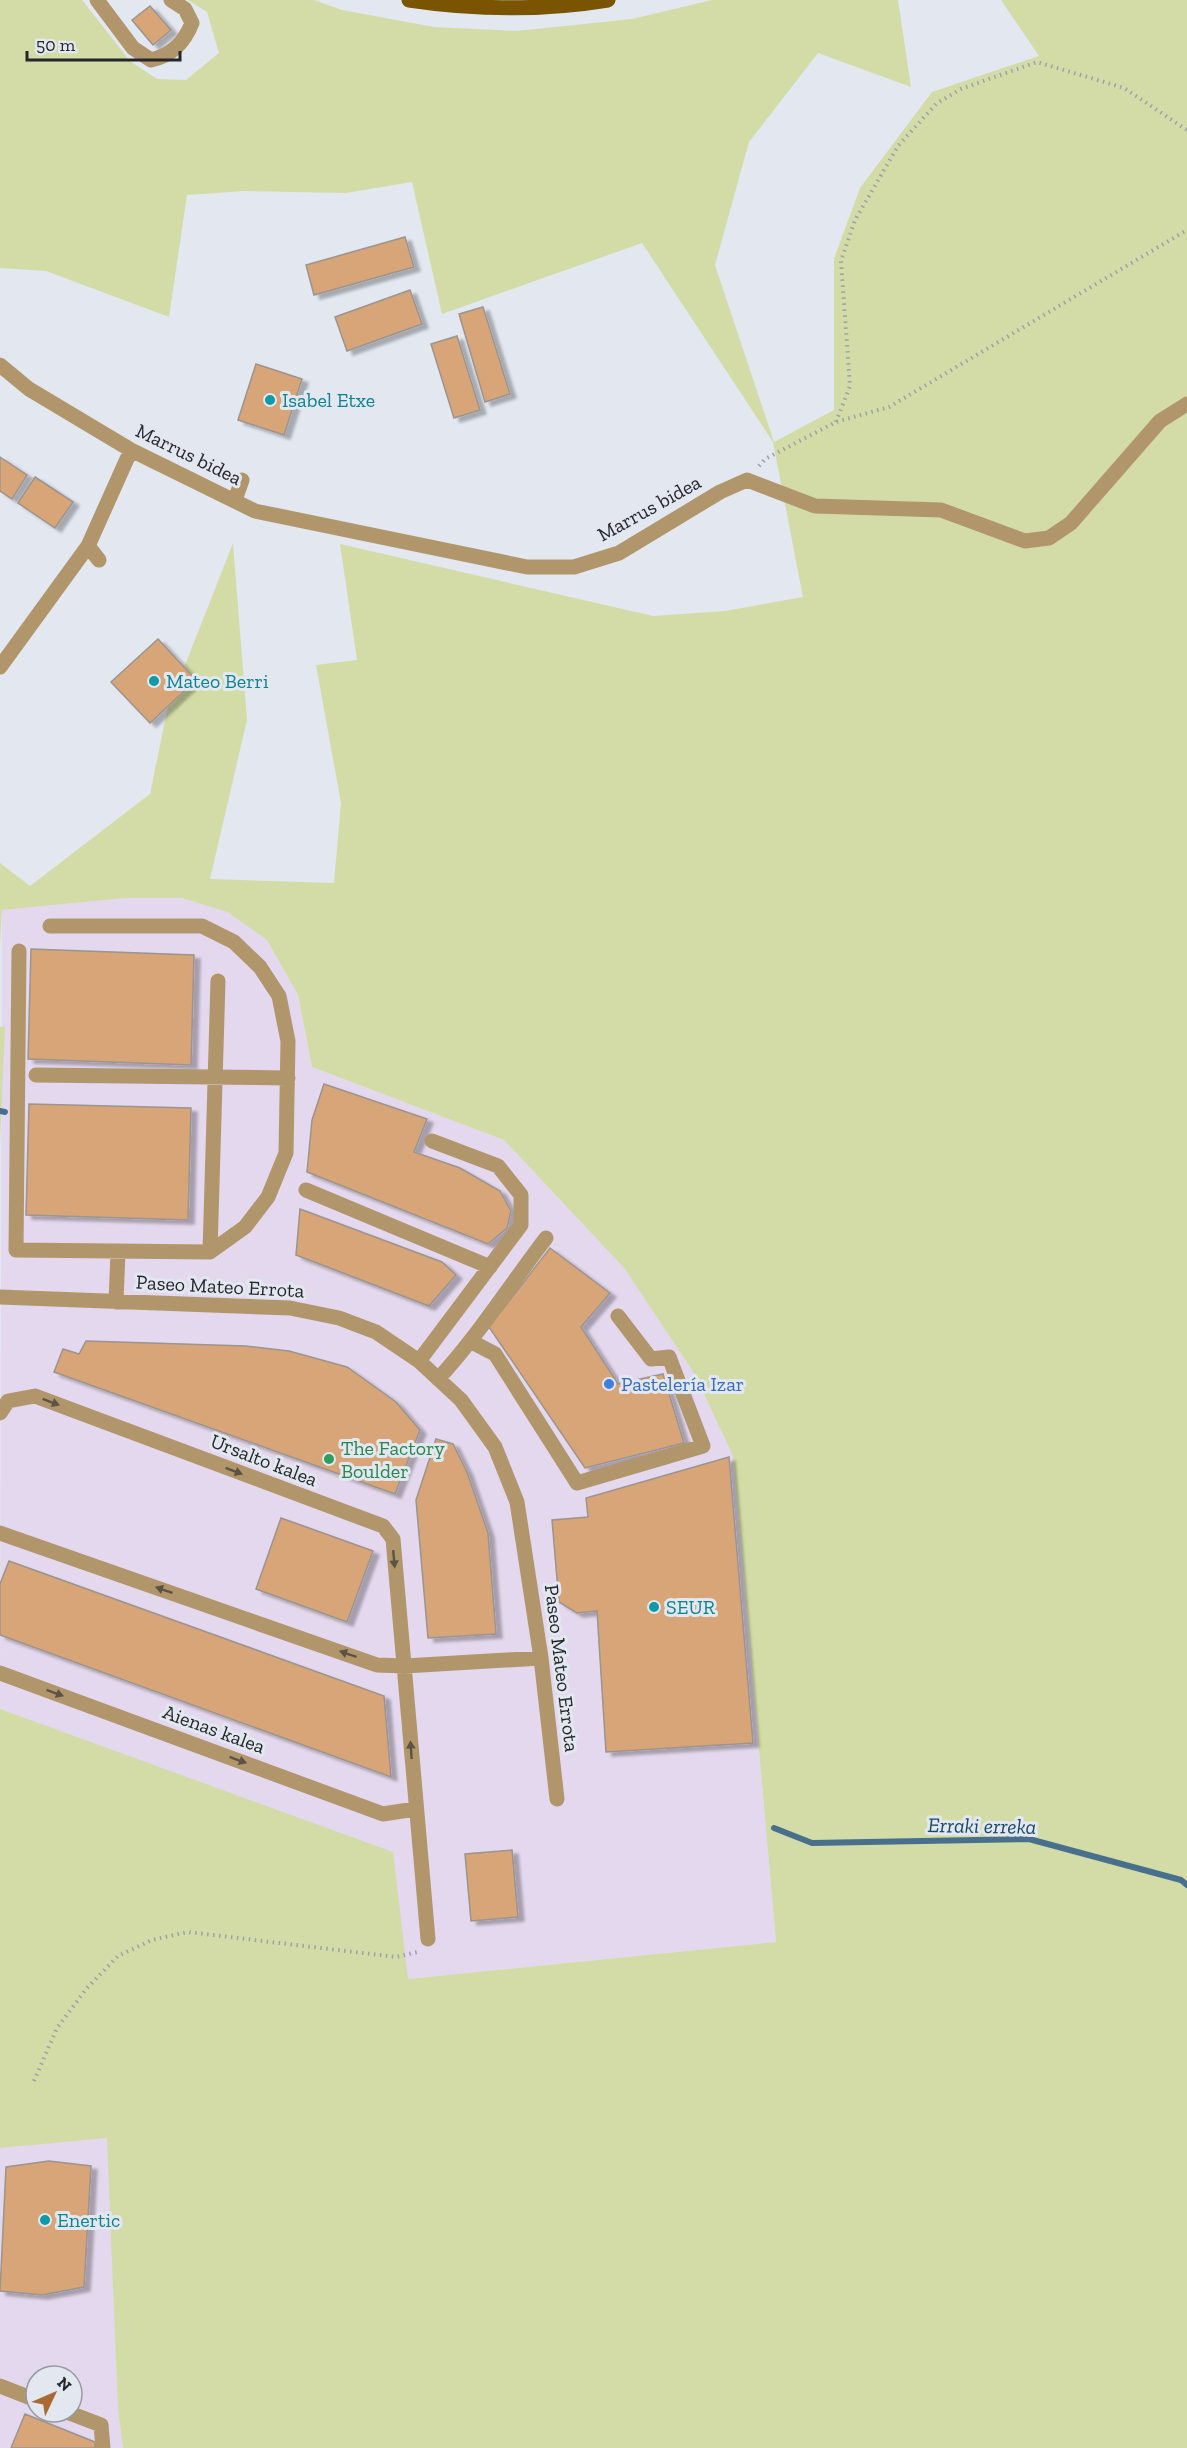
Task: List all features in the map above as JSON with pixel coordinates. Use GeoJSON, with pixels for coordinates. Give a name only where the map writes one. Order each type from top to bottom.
{"type":"FeatureCollection","features":[{"type":"Feature","properties":{"kind":"main road"},"geometry":{"type":"LineString","coordinates":[[409,0],[496,9],[537,8],[608,0]]}},
{"type":"Feature","properties":{"kind":"street"},"geometry":{"type":"LineString","coordinates":[[97,0],[133,48],[151,60],[167,56],[186,38],[192,23],[185,9],[171,0]]}},
{"type":"Feature","properties":{"kind":"street","name":"Marrus bidea"},"geometry":{"type":"LineString","coordinates":[[0,365],[29,389],[131,450],[255,511],[527,567],[574,567],[619,553],[720,492],[747,480]]}},
{"type":"Feature","properties":{"kind":"street"},"geometry":{"type":"LineString","coordinates":[[747,480],[815,506],[941,510],[1025,541],[1049,538],[1071,523],[1160,421],[1187,404]]}},
{"type":"Feature","properties":{"kind":"street"},"geometry":{"type":"LineString","coordinates":[[0,667],[88,546],[99,505],[131,450]]}},
{"type":"Feature","properties":{"kind":"street"},"geometry":{"type":"LineString","coordinates":[[235,500],[242,480]]}},
{"type":"Feature","properties":{"kind":"street"},"geometry":{"type":"LineString","coordinates":[[88,546],[99,561]]}},
{"type":"Feature","properties":{"kind":"street"},"geometry":{"type":"LineString","coordinates":[[19,951],[16,1250],[210,1252],[245,1227],[268,1197],[286,1152],[288,1041],[279,996],[260,967],[234,942],[202,926],[50,926]]}},
{"type":"Feature","properties":{"kind":"street"},"geometry":{"type":"LineString","coordinates":[[210,1252],[218,981]]}},
{"type":"Feature","properties":{"kind":"street"},"geometry":{"type":"LineString","coordinates":[[36,1075],[288,1078]]}},
{"type":"Feature","properties":{"kind":"street"},"geometry":{"type":"LineString","coordinates":[[419,1361],[521,1225],[521,1195],[498,1166],[432,1141]]}},
{"type":"Feature","properties":{"kind":"street"},"geometry":{"type":"LineString","coordinates":[[306,1190],[490,1267]]}},
{"type":"Feature","properties":{"kind":"street"},"geometry":{"type":"LineString","coordinates":[[438,1379],[472,1342],[482,1322],[546,1238]]}},
{"type":"Feature","properties":{"kind":"street"},"geometry":{"type":"LineString","coordinates":[[116,1302],[118,1252]]}},
{"type":"Feature","properties":{"kind":"street","name":"Paseo Mateo Errota"},"geometry":{"type":"LineString","coordinates":[[0,1297],[290,1308],[339,1318],[376,1332],[419,1361],[461,1400],[495,1447],[517,1502],[541,1658],[557,1799]]}},
{"type":"Feature","properties":{"kind":"street"},"geometry":{"type":"LineString","coordinates":[[472,1342],[495,1354],[577,1483],[703,1446],[669,1358],[651,1359],[618,1316]]}},
{"type":"Feature","properties":{"kind":"street","name":"Ursalto kalea"},"geometry":{"type":"LineString","coordinates":[[0,1413],[9,1401],[35,1396],[382,1526],[393,1539],[428,1939]]}},
{"type":"Feature","properties":{"kind":"street"},"geometry":{"type":"LineString","coordinates":[[0,1533],[377,1665],[405,1666],[541,1658]]}},
{"type":"Feature","properties":{"kind":"street","name":"Aienas kalea"},"geometry":{"type":"LineString","coordinates":[[0,1673],[382,1814],[415,1809]]}},
{"type":"Feature","properties":{"kind":"street"},"geometry":{"type":"LineString","coordinates":[[0,2386],[24,2395]]}},
{"type":"Feature","properties":{"kind":"street"},"geometry":{"type":"LineString","coordinates":[[84,2418],[101,2425],[104,2448]]}},
{"type":"Feature","properties":{"kind":"path"},"geometry":{"type":"LineString","coordinates":[[836,422],[850,386],[841,261],[855,220],[898,146],[937,103],[961,89],[1037,62],[1124,88],[1187,130]]}},
{"type":"Feature","properties":{"kind":"path"},"geometry":{"type":"LineString","coordinates":[[747,480],[765,459],[836,422],[889,407],[1187,230]]}},
{"type":"Feature","properties":{"kind":"path"},"geometry":{"type":"LineString","coordinates":[[34,2081],[57,2028],[87,1988],[118,1956],[152,1940],[188,1932],[396,1957],[418,1952],[428,1939]]}},
{"type":"Feature","properties":{"kind":"shaded area"},"geometry":{"type":"Polygon","coordinates":[[[126,898],[182,898],[227,912],[267,940],[298,995],[312,1067],[504,1140],[625,1269],[694,1373],[733,1456],[776,1942],[408,1979],[0,1709],[2,910],[126,898]]]}},
{"type":"Feature","properties":{"kind":"shaded area"},"geometry":{"type":"Polygon","coordinates":[[[108,2137],[118,2410],[123,2448],[0,2448],[0,2148],[108,2137]]]}},
{"type":"Feature","properties":{"kind":"green space"},"geometry":{"type":"Polygon","coordinates":[[[0,0],[82,0],[130,61],[157,79],[186,80],[219,53],[207,12],[188,0],[314,0],[342,10],[434,27],[516,31],[632,19],[712,0],[898,0],[911,87],[818,53],[749,142],[715,265],[774,442],[834,410],[834,259],[860,188],[932,92],[1039,56],[1001,0],[1187,0],[1187,2448],[123,2448],[118,2410],[107,2138],[0,2148],[0,1709],[393,1852],[408,1979],[776,1942],[733,1456],[694,1373],[625,1269],[504,1140],[312,1067],[298,995],[267,940],[227,912],[182,898],[126,898],[2,910],[0,944],[0,863],[30,886],[150,794],[167,711],[233,543],[247,720],[210,879],[334,883],[341,803],[316,665],[357,660],[340,544],[653,616],[725,611],[803,597],[773,442],[642,243],[442,314],[412,182],[346,193],[244,191],[187,195],[169,317],[46,271],[0,268],[0,0]]]}},
{"type":"Feature","properties":{"kind":"green space"},"geometry":{"type":"Polygon","coordinates":[[[5,1026],[0,1143],[0,1027],[5,1026]]]}},
{"type":"Feature","properties":{"kind":"building"},"geometry":{"type":"Polygon","coordinates":[[[150,6],[171,30],[153,45],[132,20],[150,6]]]}},
{"type":"Feature","properties":{"kind":"building"},"geometry":{"type":"Polygon","coordinates":[[[405,237],[414,267],[314,295],[306,265],[405,237]]]}},
{"type":"Feature","properties":{"kind":"building"},"geometry":{"type":"Polygon","coordinates":[[[410,290],[422,324],[347,351],[335,317],[410,290]]]}},
{"type":"Feature","properties":{"kind":"building"},"geometry":{"type":"Polygon","coordinates":[[[483,307],[510,394],[485,402],[459,314],[483,307]]]}},
{"type":"Feature","properties":{"kind":"building"},"geometry":{"type":"Polygon","coordinates":[[[457,336],[480,410],[454,418],[431,344],[457,336]]]}},
{"type":"Feature","properties":{"kind":"building","name":"Isabel Etxe"},"geometry":{"type":"Polygon","coordinates":[[[256,364],[302,379],[284,435],[238,420],[256,364]]]}},
{"type":"Feature","properties":{"kind":"building"},"geometry":{"type":"Polygon","coordinates":[[[0,457],[27,475],[12,499],[0,491],[0,457]]]}},
{"type":"Feature","properties":{"kind":"building"},"geometry":{"type":"Polygon","coordinates":[[[35,477],[73,502],[55,528],[18,503],[35,477]]]}},
{"type":"Feature","properties":{"kind":"building","name":"Mateo Berri"},"geometry":{"type":"Polygon","coordinates":[[[158,639],[196,680],[150,723],[111,682],[158,639]]]}},
{"type":"Feature","properties":{"kind":"building"},"geometry":{"type":"Polygon","coordinates":[[[31,949],[194,955],[191,1065],[28,1059],[31,949]]]}},
{"type":"Feature","properties":{"kind":"building"},"geometry":{"type":"Polygon","coordinates":[[[324,1084],[427,1119],[414,1152],[460,1168],[500,1191],[511,1211],[507,1228],[488,1244],[307,1172],[312,1120],[324,1084]]]}},
{"type":"Feature","properties":{"kind":"building"},"geometry":{"type":"Polygon","coordinates":[[[29,1104],[191,1108],[188,1220],[26,1215],[29,1104]]]}},
{"type":"Feature","properties":{"kind":"building"},"geometry":{"type":"Polygon","coordinates":[[[300,1209],[442,1262],[456,1275],[429,1306],[296,1255],[300,1209]]]}},
{"type":"Feature","properties":{"kind":"building"},"geometry":{"type":"Polygon","coordinates":[[[550,1248],[610,1293],[581,1327],[618,1384],[663,1374],[684,1443],[585,1468],[489,1327],[550,1248]]]}},
{"type":"Feature","properties":{"kind":"building"},"geometry":{"type":"Polygon","coordinates":[[[86,1341],[246,1346],[289,1351],[347,1367],[396,1402],[420,1430],[395,1494],[54,1372],[63,1349],[79,1354],[86,1341]]]}},
{"type":"Feature","properties":{"kind":"building"},"geometry":{"type":"Polygon","coordinates":[[[436,1439],[453,1444],[467,1472],[488,1533],[496,1634],[428,1638],[416,1500],[436,1439]]]}},
{"type":"Feature","properties":{"kind":"building","name":"SEUR"},"geometry":{"type":"Polygon","coordinates":[[[729,1457],[753,1743],[606,1752],[597,1611],[577,1613],[559,1602],[552,1520],[588,1517],[586,1498],[729,1457]]]}},
{"type":"Feature","properties":{"kind":"building"},"geometry":{"type":"Polygon","coordinates":[[[281,1518],[373,1551],[347,1622],[256,1589],[281,1518]]]}},
{"type":"Feature","properties":{"kind":"building"},"geometry":{"type":"Polygon","coordinates":[[[9,1561],[384,1696],[391,1777],[0,1635],[0,1584],[9,1561]]]}},
{"type":"Feature","properties":{"kind":"building"},"geometry":{"type":"Polygon","coordinates":[[[512,1850],[518,1917],[471,1921],[465,1854],[512,1850]]]}},
{"type":"Feature","properties":{"kind":"building","name":"Enertic"},"geometry":{"type":"Polygon","coordinates":[[[49,2161],[91,2166],[84,2287],[42,2295],[0,2291],[6,2167],[49,2161]]]}},
{"type":"Feature","properties":{"kind":"building"},"geometry":{"type":"Polygon","coordinates":[[[24,2416],[24,2424],[50,2424],[95,2442],[95,2448],[11,2448],[24,2416]]]}},
{"type":"Feature","properties":{"kind":"waterway","name":"Erraki erreka"},"geometry":{"type":"LineString","coordinates":[[0,1111],[5,1112]]}},
{"type":"Feature","properties":{"kind":"waterway","name":"Erraki erreka"},"geometry":{"type":"LineString","coordinates":[[774,1828],[812,1843],[1029,1839],[1181,1880],[1187,1885]]}},
{"type":"Feature","properties":{"kind":"place","name":"Isabel Etxe"},"geometry":{"type":"Point","coordinates":[270,400]}},
{"type":"Feature","properties":{"kind":"place","name":"Mateo Berri"},"geometry":{"type":"Point","coordinates":[154,681]}},
{"type":"Feature","properties":{"kind":"place","name":"Pastelería Izar"},"geometry":{"type":"Point","coordinates":[609,1384]}},
{"type":"Feature","properties":{"kind":"place","name":"The Factory Boulder"},"geometry":{"type":"Point","coordinates":[329,1459]}},
{"type":"Feature","properties":{"kind":"place","name":"SEUR"},"geometry":{"type":"Point","coordinates":[654,1607]}},
{"type":"Feature","properties":{"kind":"place","name":"Enertic"},"geometry":{"type":"Point","coordinates":[45,2220]}}]}
